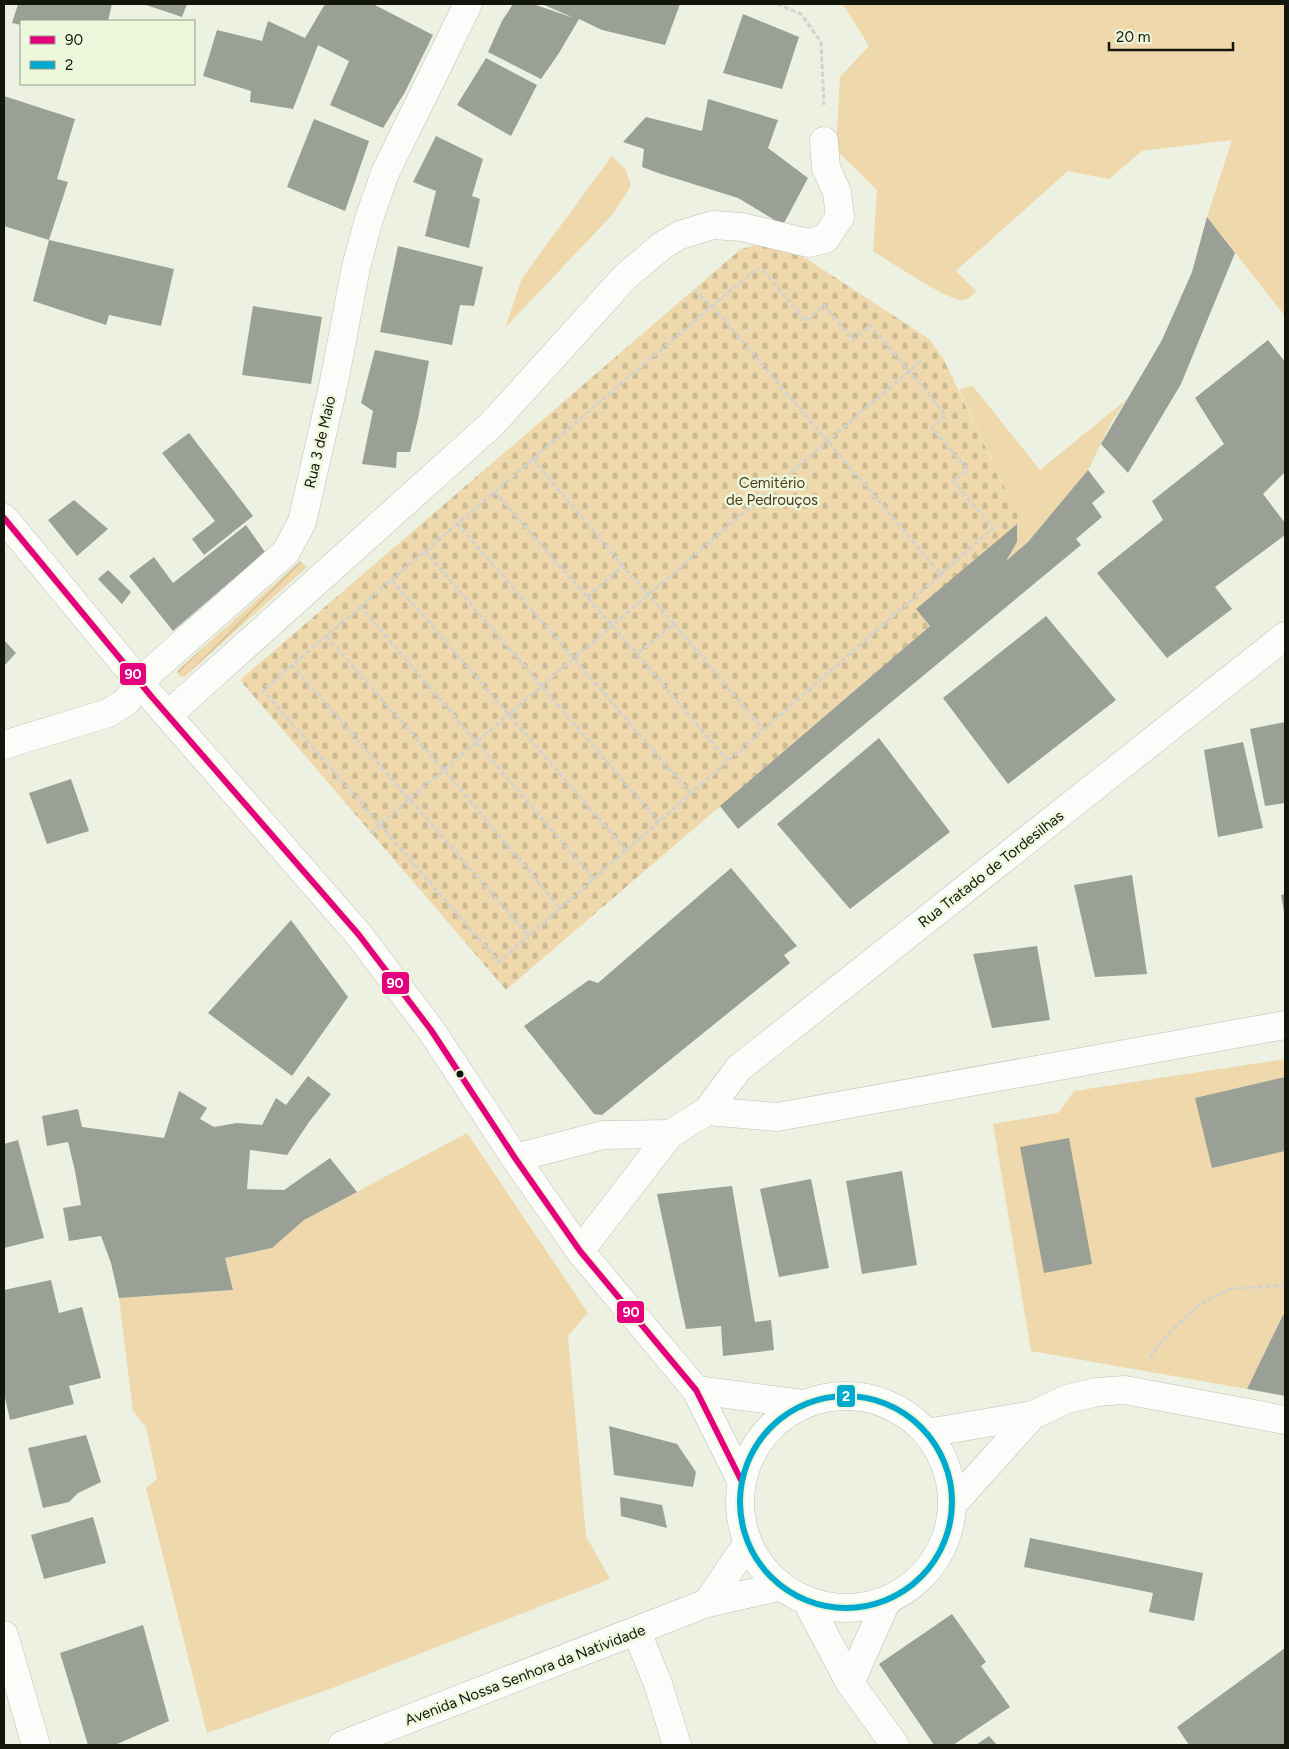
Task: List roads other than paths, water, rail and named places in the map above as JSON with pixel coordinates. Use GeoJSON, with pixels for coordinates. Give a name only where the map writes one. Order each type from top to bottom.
{"type":"FeatureCollection","features":[{"type":"Feature","properties":{"kind":"street","name":"Rua 3 de Maio"},"geometry":{"type":"LineString","coordinates":[[4,745],[108,713],[126,702],[139,682],[286,552],[302,522],[334,382],[356,268],[370,219],[385,174],[468,4]]}},
{"type":"Feature","properties":{"kind":"street"},"geometry":{"type":"LineString","coordinates":[[168,715],[492,424],[626,276],[646,257],[680,234],[713,224],[742,227],[808,243],[825,239],[840,217],[837,192],[826,168],[824,141]]}},
{"type":"Feature","properties":{"kind":"street"},"geometry":{"type":"LineString","coordinates":[[4,518],[139,682],[359,935],[431,1030],[515,1158],[580,1251],[696,1390],[741,1480]]}},
{"type":"Feature","properties":{"kind":"street","name":"Rua Tratado de Tordesilhas"},"geometry":{"type":"LineString","coordinates":[[580,1251],[670,1134],[707,1111],[739,1068],[1285,636]]}},
{"type":"Feature","properties":{"kind":"street"},"geometry":{"type":"LineString","coordinates":[[707,1111],[777,1116],[1285,1025]]}},
{"type":"Feature","properties":{"kind":"street"},"geometry":{"type":"LineString","coordinates":[[515,1158],[603,1135],[670,1134]]}},
{"type":"Feature","properties":{"kind":"street"},"geometry":{"type":"LineString","coordinates":[[696,1390],[803,1404]]}},
{"type":"Feature","properties":{"kind":"street"},"geometry":{"type":"LineString","coordinates":[[927,1433],[1033,1415],[1067,1399],[1097,1392],[1125,1390],[1285,1420]]}},
{"type":"Feature","properties":{"kind":"street"},"geometry":{"type":"LineString","coordinates":[[836,1395],[870,1398],[901,1411],[927,1433],[941,1455],[950,1479],[952,1505],[947,1535],[934,1562],[913,1584],[887,1600],[861,1607],[832,1607],[806,1600],[782,1586],[762,1567],[748,1543],[740,1512],[741,1480],[754,1448],[774,1422],[803,1404],[836,1395]]}},
{"type":"Feature","properties":{"kind":"street"},"geometry":{"type":"LineString","coordinates":[[952,1505],[1033,1415]]}},
{"type":"Feature","properties":{"kind":"street"},"geometry":{"type":"LineString","coordinates":[[708,1603],[748,1543]]}},
{"type":"Feature","properties":{"kind":"street","name":"Avenida Nossa Senhora da Natividade"},"geometry":{"type":"LineString","coordinates":[[342,1745],[708,1603],[782,1586]]}},
{"type":"Feature","properties":{"kind":"street"},"geometry":{"type":"LineString","coordinates":[[806,1600],[850,1683],[895,1745]]}},
{"type":"Feature","properties":{"kind":"street"},"geometry":{"type":"LineString","coordinates":[[850,1683],[887,1600]]}},
{"type":"Feature","properties":{"kind":"street"},"geometry":{"type":"LineString","coordinates":[[637,1632],[658,1684],[677,1745]]}},
{"type":"Feature","properties":{"kind":"street"},"geometry":{"type":"LineString","coordinates":[[4,1635],[36,1745]]}},
{"type":"Feature","properties":{"kind":"park label","name":"Cemitério de Pedrouços"},"geometry":{"type":"Point","coordinates":[772,492]}}]}
